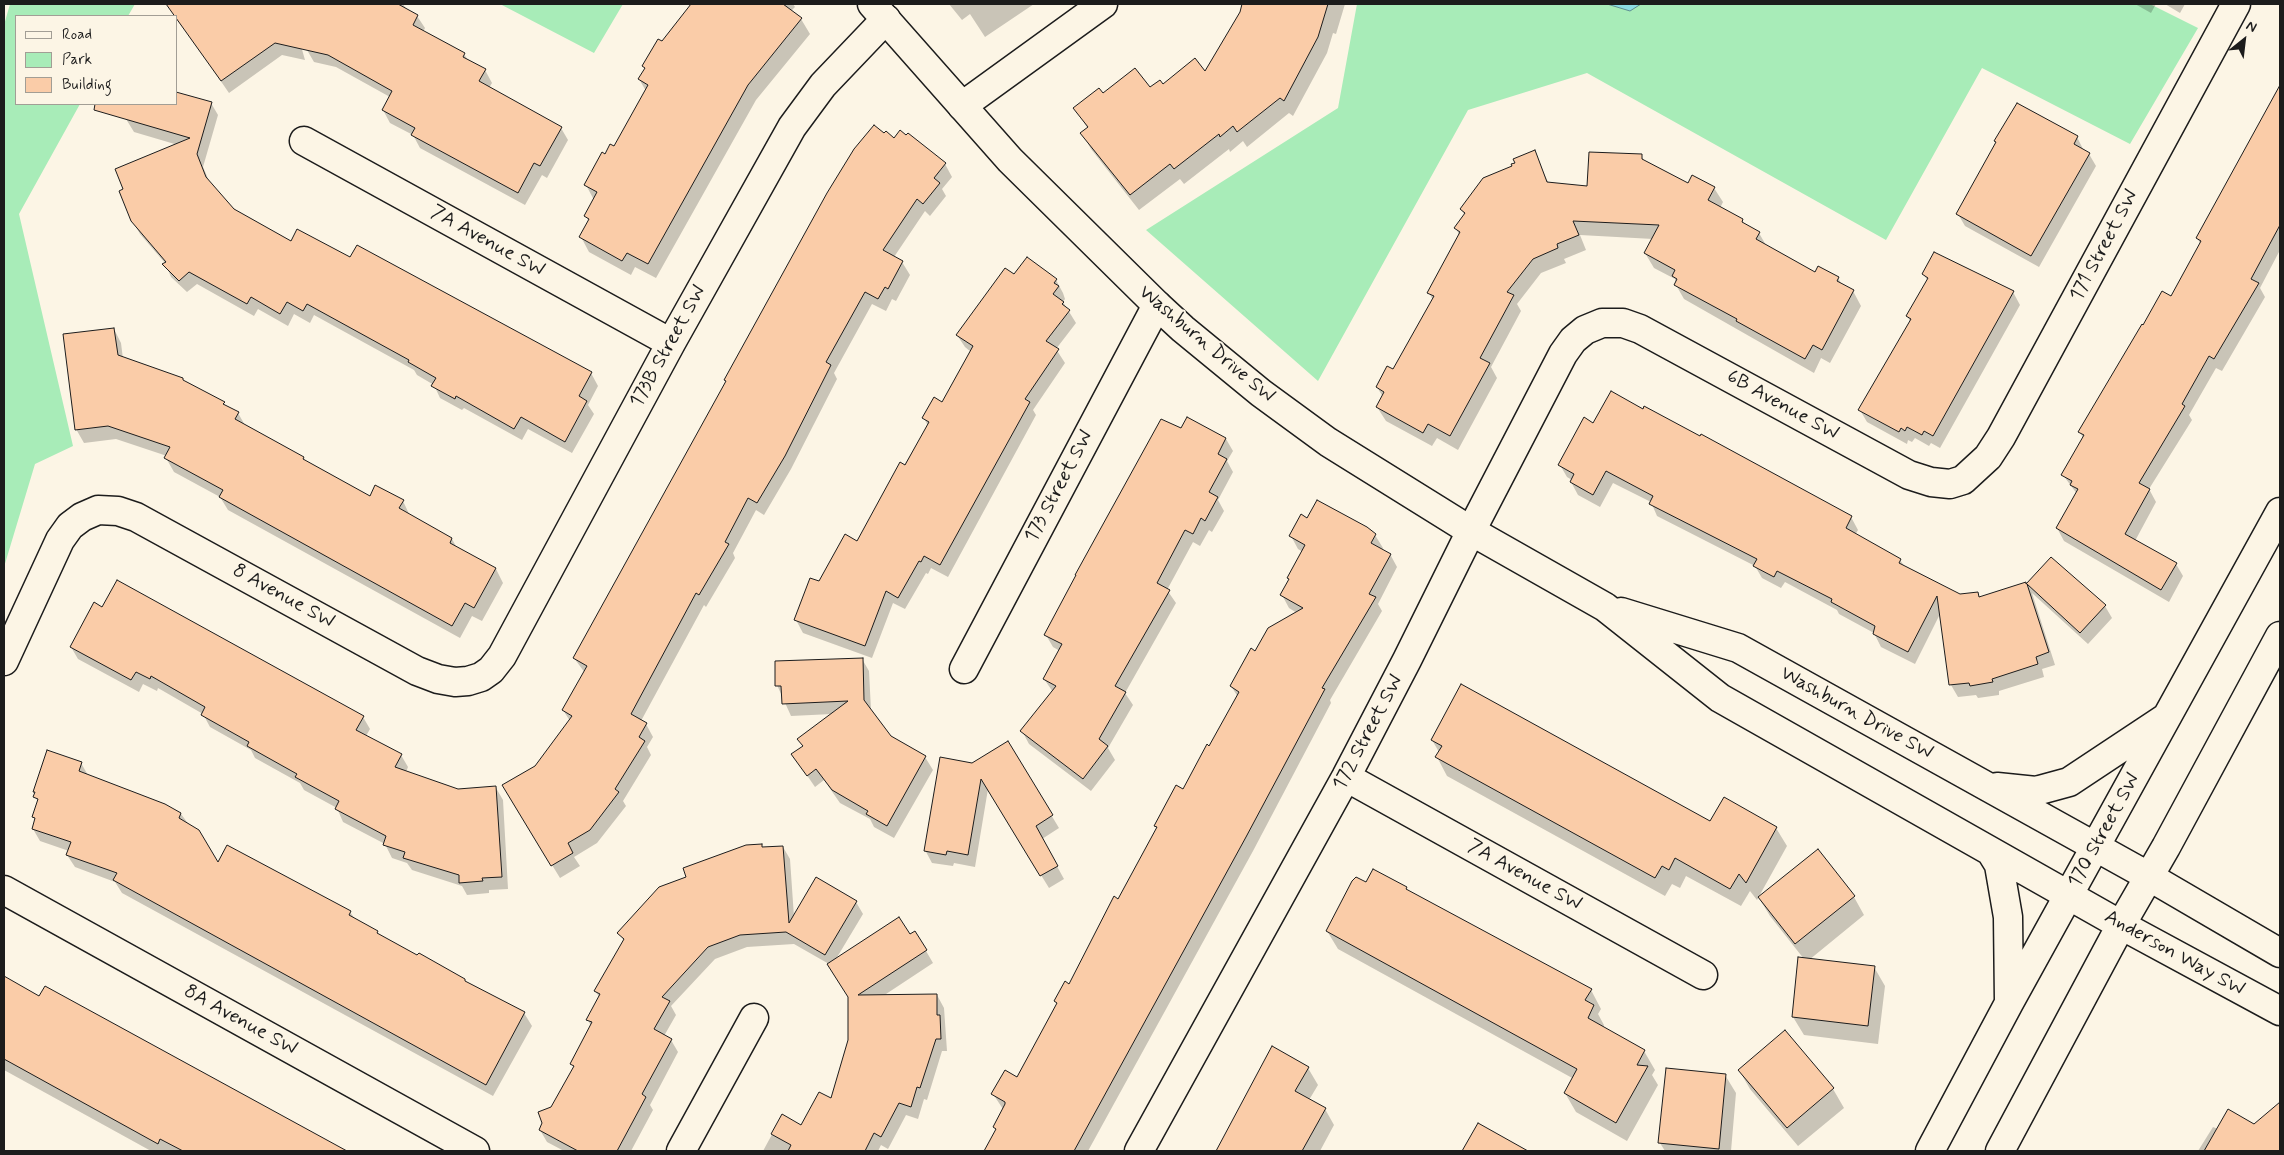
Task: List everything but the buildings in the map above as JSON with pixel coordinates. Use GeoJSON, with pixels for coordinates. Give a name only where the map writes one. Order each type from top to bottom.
{"type":"FeatureCollection","features":[{"type":"Feature","properties":{"kind":"street"},"geometry":{"type":"LineString","coordinates":[[962,106],[1102,4]]}},
{"type":"Feature","properties":{"kind":"street","name":"171 Street SW"},"geometry":{"type":"LineString","coordinates":[[1963,480],[1988,457],[2001,437],[2236,4]]}},
{"type":"Feature","properties":{"kind":"street","name":"Washburn Drive SW"},"geometry":{"type":"LineString","coordinates":[[879,12],[1010,160],[1157,305],[1261,393],[1328,442],[1471,531],[1605,607],[1720,698],[2069,895]]}},
{"type":"Feature","properties":{"kind":"street","name":"173B Street SW"},"geometry":{"type":"LineString","coordinates":[[468,681],[481,677],[491,670],[502,656],[671,343],[796,121],[879,12]]}},
{"type":"Feature","properties":{"kind":"street","name":"7A Avenue SW"},"geometry":{"type":"LineString","coordinates":[[304,141],[671,343]]}},
{"type":"Feature","properties":{"kind":"street","name":"173 Street SW"},"geometry":{"type":"LineString","coordinates":[[964,669],[1157,305]]}},
{"type":"Feature","properties":{"kind":"street","name":"6B Avenue SW"},"geometry":{"type":"LineString","coordinates":[[1602,323],[1623,323],[1640,329],[1910,476],[1931,482],[1950,484],[1963,480]]}},
{"type":"Feature","properties":{"kind":"street","name":"172 Street SW"},"geometry":{"type":"LineString","coordinates":[[1139,1151],[1346,777],[1408,660],[1471,531],[1563,354],[1573,340],[1585,330],[1602,323]]}},
{"type":"Feature","properties":{"kind":"street","name":"8 Avenue SW"},"geometry":{"type":"LineString","coordinates":[[4,661],[60,540],[76,522],[98,510],[118,511],[136,517],[417,672],[438,679],[468,681]]}},
{"type":"Feature","properties":{"kind":"street","name":"170 Street SW"},"geometry":{"type":"LineString","coordinates":[[1930,1151],[2009,1003],[2280,512]]}},
{"type":"Feature","properties":{"kind":"street","name":"Washburn Drive SW"},"geometry":{"type":"LineString","coordinates":[[1605,607],[1738,648],[2096,847]]}},
{"type":"Feature","properties":{"kind":"street"},"geometry":{"type":"LineString","coordinates":[[2000,1151],[2121,925],[2280,636]]}},
{"type":"Feature","properties":{"kind":"street"},"geometry":{"type":"LineString","coordinates":[[1984,785],[2036,791],[2069,782],[2168,717]]}},
{"type":"Feature","properties":{"kind":"street","name":"7A Avenue SW"},"geometry":{"type":"LineString","coordinates":[[1346,777],[1703,975]]}},
{"type":"Feature","properties":{"kind":"street"},"geometry":{"type":"LineString","coordinates":[[2096,847],[2280,953]]}},
{"type":"Feature","properties":{"kind":"street"},"geometry":{"type":"LineString","coordinates":[[1991,852],[1999,865],[2008,917],[2009,1003]]}},
{"type":"Feature","properties":{"kind":"street","name":"8A Avenue SW"},"geometry":{"type":"LineString","coordinates":[[4,890],[475,1151]]}},
{"type":"Feature","properties":{"kind":"street","name":"Anderson Way SW"},"geometry":{"type":"LineString","coordinates":[[2069,895],[2280,1011]]}},
{"type":"Feature","properties":{"kind":"street"},"geometry":{"type":"LineString","coordinates":[[681,1151],[754,1018]]}},
{"type":"Feature","properties":{"kind":"green space"},"geometry":{"type":"Polygon","coordinates":[[[10,4],[135,4],[129,15],[15,15],[15,105],[79,105],[19,214],[73,446],[35,464],[4,567],[4,25],[10,4]]]}},
{"type":"Feature","properties":{"kind":"green space"},"geometry":{"type":"Polygon","coordinates":[[[500,4],[623,4],[594,53],[500,4]]]}},
{"type":"Feature","properties":{"kind":"green space"},"geometry":{"type":"Polygon","coordinates":[[[1357,4],[2150,4],[2198,28],[2130,144],[1982,68],[1886,240],[1587,73],[1468,110],[1318,381],[1146,230],[1338,108],[1357,4]]]}},
{"type":"Feature","properties":{"kind":"water"},"geometry":{"type":"Polygon","coordinates":[[[1607,4],[1641,4],[1630,11],[1607,4]]]}}]}
